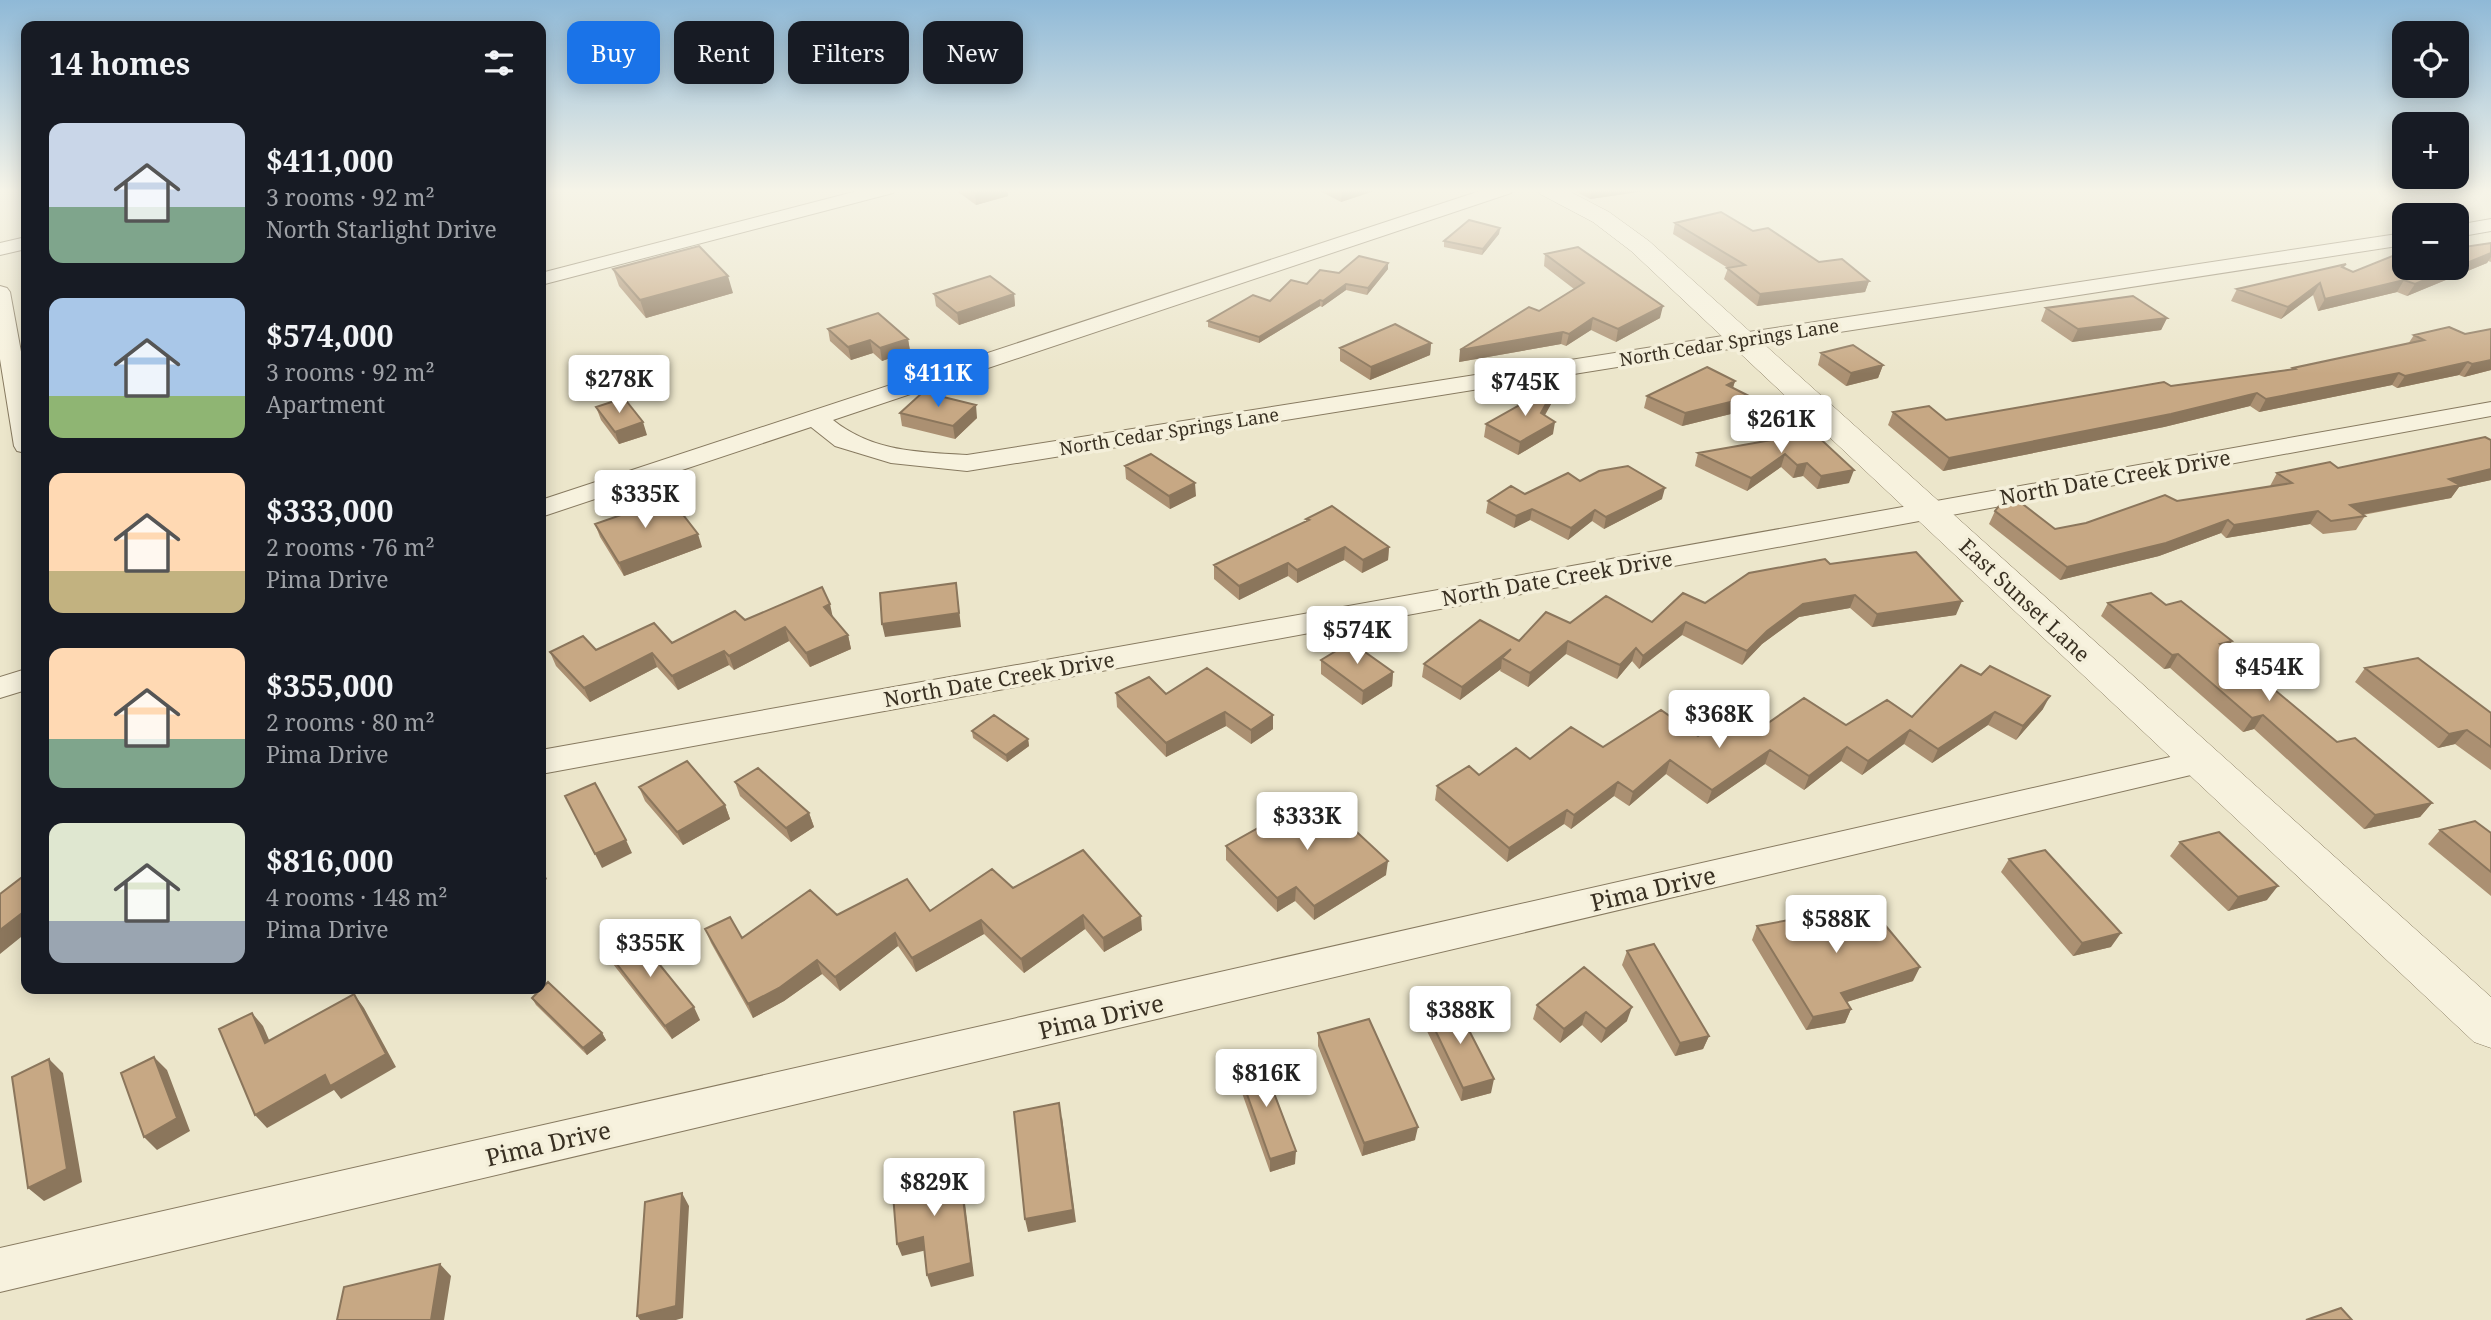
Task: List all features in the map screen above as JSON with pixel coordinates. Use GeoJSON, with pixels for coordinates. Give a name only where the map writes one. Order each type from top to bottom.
{"type":"FeatureCollection","features":[{"type":"Feature","properties":{"kind":"street"},"geometry":{"type":"LineString","coordinates":[[546,278],[650,251]]}},
{"type":"Feature","properties":{"kind":"street"},"geometry":{"type":"LineString","coordinates":[[546,507],[1319,251]]}},
{"type":"Feature","properties":{"kind":"street","name":"East Sunset Lane"},"geometry":{"type":"LineString","coordinates":[[1645,251],[2491,1027]]}},
{"type":"Feature","properties":{"kind":"street","name":"North Cedar Springs Lane"},"geometry":{"type":"LineString","coordinates":[[815,418],[844,441],[900,458],[967,463],[2328,251]]}},
{"type":"Feature","properties":{"kind":"street"},"geometry":{"type":"LineString","coordinates":[[0,292],[16,417]]}},
{"type":"Feature","properties":{"kind":"street","name":"North Date Creek Drive"},"geometry":{"type":"LineString","coordinates":[[546,761],[2491,409]]}},
{"type":"Feature","properties":{"kind":"street"},"geometry":{"type":"LineString","coordinates":[[0,688],[21,682]]}},
{"type":"Feature","properties":{"kind":"street","name":"Pima Drive"},"geometry":{"type":"LineString","coordinates":[[0,1270],[2201,762]]}},
{"type":"Feature","properties":{"kind":"building"},"geometry":{"type":"Polygon","coordinates":[[[682,251],[703,251],[728,276],[640,300],[613,269],[682,251]]]}},
{"type":"Feature","properties":{"kind":"building"},"geometry":{"type":"Polygon","coordinates":[[[1583,251],[1663,306],[1618,329],[1593,318],[1569,334],[1563,332],[1460,350],[1529,307],[1539,311],[1584,283],[1545,254],[1583,251]]]}},
{"type":"Feature","properties":{"kind":"building"},"geometry":{"type":"Polygon","coordinates":[[[1721,251],[1802,251],[1819,262],[1842,259],[1869,281],[1760,294],[1727,268],[1745,265],[1721,251]]]}},
{"type":"Feature","properties":{"kind":"building"},"geometry":{"type":"Polygon","coordinates":[[[2469,251],[2491,251],[2491,253],[2469,262],[2469,251]]]}},
{"type":"Feature","properties":{"kind":"building"},"geometry":{"type":"Polygon","coordinates":[[[1359,256],[1388,263],[1368,288],[1346,284],[1323,301],[1320,300],[1259,337],[1208,321],[1253,295],[1270,301],[1291,280],[1307,284],[1320,270],[1339,273],[1359,256]]]}},
{"type":"Feature","properties":{"kind":"building"},"geometry":{"type":"Polygon","coordinates":[[[2392,256],[2392,280],[2404,280],[2325,299],[2320,283],[2288,307],[2237,289],[2346,264],[2342,267],[2353,272],[2392,256]]]}},
{"type":"Feature","properties":{"kind":"building"},"geometry":{"type":"Polygon","coordinates":[[[990,276],[1014,294],[957,313],[934,294],[990,276]]]}},
{"type":"Feature","properties":{"kind":"building"},"geometry":{"type":"Polygon","coordinates":[[[2404,280],[2425,280],[2415,284],[2404,280]]]}},
{"type":"Feature","properties":{"kind":"building"},"geometry":{"type":"Polygon","coordinates":[[[2133,296],[2167,318],[2078,329],[2046,308],[2133,296]]]}},
{"type":"Feature","properties":{"kind":"building"},"geometry":{"type":"Polygon","coordinates":[[[878,313],[908,339],[880,348],[870,340],[848,347],[828,329],[878,313]]]}},
{"type":"Feature","properties":{"kind":"building"},"geometry":{"type":"Polygon","coordinates":[[[1395,324],[1431,343],[1371,367],[1340,348],[1395,324]]]}},
{"type":"Feature","properties":{"kind":"building"},"geometry":{"type":"Polygon","coordinates":[[[2449,327],[2465,334],[2491,329],[2491,360],[2472,364],[2468,362],[2405,376],[2399,373],[2266,399],[2257,393],[2171,414],[1949,458],[1893,412],[1929,406],[1946,420],[2164,382],[2171,386],[2295,369],[2293,368],[2424,340],[2414,335],[2449,327]]]}},
{"type":"Feature","properties":{"kind":"building"},"geometry":{"type":"Polygon","coordinates":[[[1853,345],[1883,365],[1851,373],[1821,353],[1853,345]]]}},
{"type":"Feature","properties":{"kind":"building"},"geometry":{"type":"Polygon","coordinates":[[[1707,367],[1735,381],[1727,385],[1751,397],[1685,413],[1647,396],[1707,367]]]}},
{"type":"Feature","properties":{"kind":"building"},"geometry":{"type":"Polygon","coordinates":[[[1557,384],[1541,413],[1555,422],[1520,442],[1486,424],[1557,384]]]}},
{"type":"Feature","properties":{"kind":"building"},"geometry":{"type":"Polygon","coordinates":[[[923,392],[976,405],[953,426],[900,413],[923,392]]]}},
{"type":"Feature","properties":{"kind":"building"},"geometry":{"type":"Polygon","coordinates":[[[624,398],[643,422],[615,432],[596,407],[624,398]]]}},
{"type":"Feature","properties":{"kind":"building"},"geometry":{"type":"Polygon","coordinates":[[[1816,432],[1814,433],[1854,470],[1821,476],[1807,463],[1797,465],[1785,454],[1751,478],[1698,453],[1816,432]]]}},
{"type":"Feature","properties":{"kind":"building"},"geometry":{"type":"Polygon","coordinates":[[[2485,437],[2491,440],[2491,469],[2449,479],[2460,485],[2350,505],[2365,516],[2331,521],[2318,511],[2234,525],[2228,520],[2166,543],[2067,567],[1995,511],[2007,496],[2011,495],[2055,529],[2086,523],[2165,495],[2177,501],[2292,483],[2277,473],[2330,462],[2338,468],[2485,437]]]}},
{"type":"Feature","properties":{"kind":"building"},"geometry":{"type":"Polygon","coordinates":[[[1151,454],[1195,483],[1169,496],[1125,466],[1151,454]]]}},
{"type":"Feature","properties":{"kind":"building"},"geometry":{"type":"Polygon","coordinates":[[[1628,466],[1665,488],[1606,517],[1595,510],[1571,528],[1532,509],[1516,516],[1488,501],[1511,486],[1525,494],[1568,473],[1580,481],[1599,471],[1628,466]]]}},
{"type":"Feature","properties":{"kind":"building"},"geometry":{"type":"Polygon","coordinates":[[[670,498],[698,534],[619,563],[595,524],[670,498]]]}},
{"type":"Feature","properties":{"kind":"building"},"geometry":{"type":"Polygon","coordinates":[[[1332,506],[1389,547],[1363,560],[1345,547],[1297,570],[1288,563],[1239,586],[1214,565],[1309,520],[1306,519],[1332,506]]]}},
{"type":"Feature","properties":{"kind":"building"},"geometry":{"type":"Polygon","coordinates":[[[1916,552],[1962,601],[1877,614],[1855,595],[1803,604],[1767,631],[1747,651],[1686,622],[1643,656],[1636,648],[1620,665],[1568,641],[1530,673],[1502,658],[1511,649],[1462,687],[1424,664],[1480,620],[1519,641],[1546,612],[1570,623],[1606,596],[1652,622],[1683,593],[1705,603],[1749,573],[1825,559],[1830,564],[1916,552]]]}},
{"type":"Feature","properties":{"kind":"building"},"geometry":{"type":"Polygon","coordinates":[[[956,583],[959,613],[882,624],[880,593],[956,583]]]}},
{"type":"Feature","properties":{"kind":"building"},"geometry":{"type":"Polygon","coordinates":[[[822,587],[830,604],[824,607],[848,635],[806,653],[785,627],[729,656],[724,651],[672,676],[652,653],[584,688],[550,652],[583,636],[596,650],[654,623],[672,643],[735,611],[745,620],[822,587]]]}},
{"type":"Feature","properties":{"kind":"building"},"geometry":{"type":"Polygon","coordinates":[[[2151,593],[2166,605],[2181,601],[2232,641],[2220,644],[2337,742],[2355,738],[2432,803],[2375,815],[2263,715],[2252,718],[2178,654],[2172,655],[2108,603],[2151,593]]]}},
{"type":"Feature","properties":{"kind":"building"},"geometry":{"type":"Polygon","coordinates":[[[1351,642],[1393,672],[1363,691],[1321,660],[1351,642]]]}},
{"type":"Feature","properties":{"kind":"building"},"geometry":{"type":"Polygon","coordinates":[[[2418,658],[2491,713],[2491,747],[2467,730],[2449,734],[2365,668],[2418,658]]]}},
{"type":"Feature","properties":{"kind":"building"},"geometry":{"type":"Polygon","coordinates":[[[1961,665],[1981,675],[1990,666],[2050,696],[2023,726],[1995,712],[1938,749],[1910,730],[1868,761],[1847,747],[1809,776],[1770,750],[1712,790],[1670,760],[1633,792],[1618,782],[1574,815],[1567,810],[1509,848],[1437,786],[1469,766],[1479,775],[1516,748],[1530,759],[1571,727],[1603,747],[1661,710],[1698,736],[1742,706],[1768,723],[1804,698],[1846,725],[1887,700],[1912,717],[1961,665]]]}},
{"type":"Feature","properties":{"kind":"building"},"geometry":{"type":"Polygon","coordinates":[[[1207,668],[1273,715],[1251,730],[1225,712],[1166,743],[1116,693],[1149,677],[1166,694],[1207,668]]]}},
{"type":"Feature","properties":{"kind":"building"},"geometry":{"type":"Polygon","coordinates":[[[994,715],[1028,739],[1006,755],[972,731],[994,715]]]}},
{"type":"Feature","properties":{"kind":"building"},"geometry":{"type":"Polygon","coordinates":[[[687,761],[725,805],[677,832],[639,787],[687,761]]]}},
{"type":"Feature","properties":{"kind":"building"},"geometry":{"type":"Polygon","coordinates":[[[758,768],[809,813],[786,828],[735,782],[758,768]]]}},
{"type":"Feature","properties":{"kind":"building"},"geometry":{"type":"Polygon","coordinates":[[[595,783],[626,840],[595,854],[565,796],[595,783]]]}},
{"type":"Feature","properties":{"kind":"building"},"geometry":{"type":"Polygon","coordinates":[[[1317,795],[1388,861],[1314,906],[1296,887],[1277,898],[1226,846],[1317,795]]]}},
{"type":"Feature","properties":{"kind":"building"},"geometry":{"type":"Polygon","coordinates":[[[2475,821],[2491,833],[2491,872],[2440,830],[2475,821]]]}},
{"type":"Feature","properties":{"kind":"building"},"geometry":{"type":"Polygon","coordinates":[[[2219,832],[2278,886],[2238,897],[2180,842],[2219,832]]]}},
{"type":"Feature","properties":{"kind":"building"},"geometry":{"type":"Polygon","coordinates":[[[1083,850],[1141,916],[1103,938],[1083,915],[1021,959],[981,920],[912,958],[895,933],[835,977],[817,960],[779,988],[748,1004],[705,929],[730,917],[742,938],[810,890],[837,915],[907,879],[930,911],[992,869],[1013,888],[1083,850]]]}},
{"type":"Feature","properties":{"kind":"building"},"geometry":{"type":"Polygon","coordinates":[[[2045,850],[2121,933],[2082,943],[2009,859],[2045,850]]]}},
{"type":"Feature","properties":{"kind":"building"},"geometry":{"type":"Polygon","coordinates":[[[21,878],[21,914],[0,930],[0,894],[21,878]]]}},
{"type":"Feature","properties":{"kind":"building"},"geometry":{"type":"Polygon","coordinates":[[[1865,901],[1920,967],[1841,993],[1851,1009],[1813,1017],[1757,926],[1794,919],[1796,921],[1865,901]]]}},
{"type":"Feature","properties":{"kind":"building"},"geometry":{"type":"Polygon","coordinates":[[[634,933],[694,1007],[665,1026],[606,950],[634,933]]]}},
{"type":"Feature","properties":{"kind":"building"},"geometry":{"type":"Polygon","coordinates":[[[1654,944],[1709,1036],[1680,1043],[1627,951],[1654,944]]]}},
{"type":"Feature","properties":{"kind":"building"},"geometry":{"type":"Polygon","coordinates":[[[1584,967],[1632,1007],[1606,1029],[1586,1012],[1564,1029],[1537,1005],[1584,967]]]}},
{"type":"Feature","properties":{"kind":"building"},"geometry":{"type":"Polygon","coordinates":[[[548,982],[602,1033],[583,1048],[532,998],[536,994],[546,994],[548,982]]]}},
{"type":"Feature","properties":{"kind":"building"},"geometry":{"type":"Polygon","coordinates":[[[354,994],[386,1054],[330,1086],[325,1075],[255,1115],[219,1029],[252,1013],[265,1043],[354,994]]]}},
{"type":"Feature","properties":{"kind":"building"},"geometry":{"type":"Polygon","coordinates":[[[1455,1003],[1494,1079],[1463,1088],[1426,1011],[1455,1003]]]}},
{"type":"Feature","properties":{"kind":"building"},"geometry":{"type":"Polygon","coordinates":[[[1369,1019],[1418,1127],[1364,1143],[1318,1033],[1369,1019]]]}},
{"type":"Feature","properties":{"kind":"building"},"geometry":{"type":"Polygon","coordinates":[[[154,1057],[177,1118],[144,1137],[121,1073],[154,1057]]]}},
{"type":"Feature","properties":{"kind":"building"},"geometry":{"type":"Polygon","coordinates":[[[49,1059],[67,1169],[28,1188],[12,1077],[49,1059]]]}},
{"type":"Feature","properties":{"kind":"building"},"geometry":{"type":"Polygon","coordinates":[[[1261,1059],[1296,1151],[1270,1159],[1237,1066],[1261,1059]]]}},
{"type":"Feature","properties":{"kind":"building"},"geometry":{"type":"Polygon","coordinates":[[[1059,1103],[1073,1210],[1025,1219],[1014,1112],[1059,1103]]]}},
{"type":"Feature","properties":{"kind":"building"},"geometry":{"type":"Polygon","coordinates":[[[959,1166],[971,1263],[927,1275],[923,1237],[897,1244],[892,1182],[959,1166]]]}},
{"type":"Feature","properties":{"kind":"building"},"geometry":{"type":"Polygon","coordinates":[[[682,1193],[676,1306],[637,1316],[645,1202],[682,1193]]]}},
{"type":"Feature","properties":{"kind":"building"},"geometry":{"type":"Polygon","coordinates":[[[440,1264],[431,1320],[337,1320],[344,1287],[440,1264]]]}},
{"type":"Feature","properties":{"kind":"building"},"geometry":{"type":"Polygon","coordinates":[[[2341,1308],[2352,1320],[2306,1320],[2341,1308]]]}}]}
